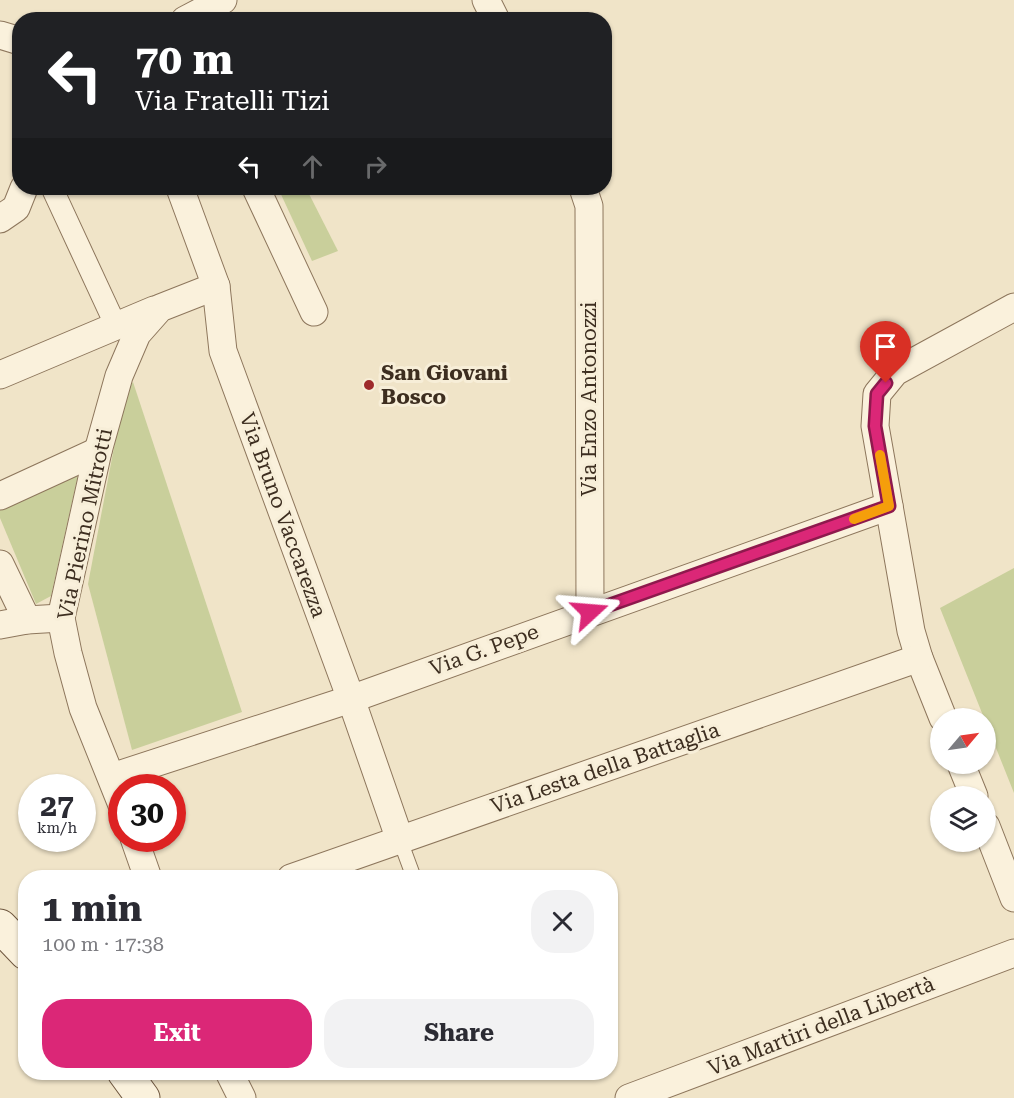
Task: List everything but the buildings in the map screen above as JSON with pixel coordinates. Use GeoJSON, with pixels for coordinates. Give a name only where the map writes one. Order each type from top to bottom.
{"type":"FeatureCollection","features":[{"type":"Feature","properties":{"kind":"main road"},"geometry":{"type":"LineString","coordinates":[[0,926],[18,945]]}},
{"type":"Feature","properties":{"kind":"main road"},"geometry":{"type":"LineString","coordinates":[[130,1080],[143,1098]]}},
{"type":"Feature","properties":{"kind":"street"},"geometry":{"type":"LineString","coordinates":[[199,12],[218,1]]}},
{"type":"Feature","properties":{"kind":"street"},"geometry":{"type":"LineString","coordinates":[[0,219],[16,208],[21,195]]}},
{"type":"Feature","properties":{"kind":"street"},"geometry":{"type":"LineString","coordinates":[[55,195],[116,326]]}},
{"type":"Feature","properties":{"kind":"street","name":"Via Bruno Vaccarezza"},"geometry":{"type":"LineString","coordinates":[[183,195],[216,286],[223,351],[351,699],[400,840]]}},
{"type":"Feature","properties":{"kind":"street"},"geometry":{"type":"LineString","coordinates":[[259,195],[314,312]]}},
{"type":"Feature","properties":{"kind":"street","name":"Via Enzo Antonozzi"},"geometry":{"type":"LineString","coordinates":[[585,195],[589,206],[590,612]]}},
{"type":"Feature","properties":{"kind":"street","name":"Via Pierino Mitrotti"},"geometry":{"type":"LineString","coordinates":[[111,774],[83,708],[61,618],[98,451],[119,376],[137,334],[160,308],[216,286]]}},
{"type":"Feature","properties":{"kind":"street"},"geometry":{"type":"LineString","coordinates":[[939,708],[911,631],[875,426],[877,394],[895,372],[1014,307]]}},
{"type":"Feature","properties":{"kind":"street"},"geometry":{"type":"LineString","coordinates":[[0,375],[160,308]]}},
{"type":"Feature","properties":{"kind":"street"},"geometry":{"type":"LineString","coordinates":[[0,496],[98,451]]}},
{"type":"Feature","properties":{"kind":"street","name":"Via G. Pepe"},"geometry":{"type":"LineString","coordinates":[[121,774],[351,699],[889,506]]}},
{"type":"Feature","properties":{"kind":"street"},"geometry":{"type":"LineString","coordinates":[[0,564],[27,620]]}},
{"type":"Feature","properties":{"kind":"street"},"geometry":{"type":"LineString","coordinates":[[0,625],[27,620],[61,618]]}},
{"type":"Feature","properties":{"kind":"street","name":"Via Lesta della Battaglia"},"geometry":{"type":"LineString","coordinates":[[314,870],[919,658]]}},
{"type":"Feature","properties":{"kind":"street"},"geometry":{"type":"LineString","coordinates":[[139,852],[145,870]]}},
{"type":"Feature","properties":{"kind":"street"},"geometry":{"type":"LineString","coordinates":[[996,852],[1014,898]]}},
{"type":"Feature","properties":{"kind":"street","name":"Via Martiri della Libertà"},"geometry":{"type":"LineString","coordinates":[[629,1098],[1014,954]]}},
{"type":"Feature","properties":{"kind":"street"},"geometry":{"type":"LineString","coordinates":[[233,1080],[242,1098]]}},
{"type":"Feature","properties":{"kind":"lane"},"geometry":{"type":"LineString","coordinates":[[400,840],[411,870]]}},
{"type":"Feature","properties":{"kind":"green space"},"geometry":{"type":"Polygon","coordinates":[[[281,195],[310,195],[338,251],[312,261],[281,195]]]}},
{"type":"Feature","properties":{"kind":"green space"},"geometry":{"type":"Polygon","coordinates":[[[133,382],[242,712],[132,750],[88,584],[124,395],[133,382]]]}},
{"type":"Feature","properties":{"kind":"green space"},"geometry":{"type":"Polygon","coordinates":[[[78,475],[51,596],[36,604],[0,518],[0,509],[78,475]]]}},
{"type":"Feature","properties":{"kind":"green space"},"geometry":{"type":"Polygon","coordinates":[[[1014,568],[1014,793],[996,748],[996,708],[980,708],[940,608],[1014,568]]]}},
{"type":"Feature","properties":{"kind":"slow traffic"},"geometry":{"type":"LineString","coordinates":[[854,519],[889,506],[880,455]]}},
{"type":"Feature","properties":{"kind":"place","name":"San Giovani Bosco"},"geometry":{"type":"Point","coordinates":[369,385]}},
{"type":"Feature","properties":{"kind":"route"},"geometry":{"type":"LineString","coordinates":[[590,612],[889,506],[875,426],[877,394],[886,383]]}}]}
